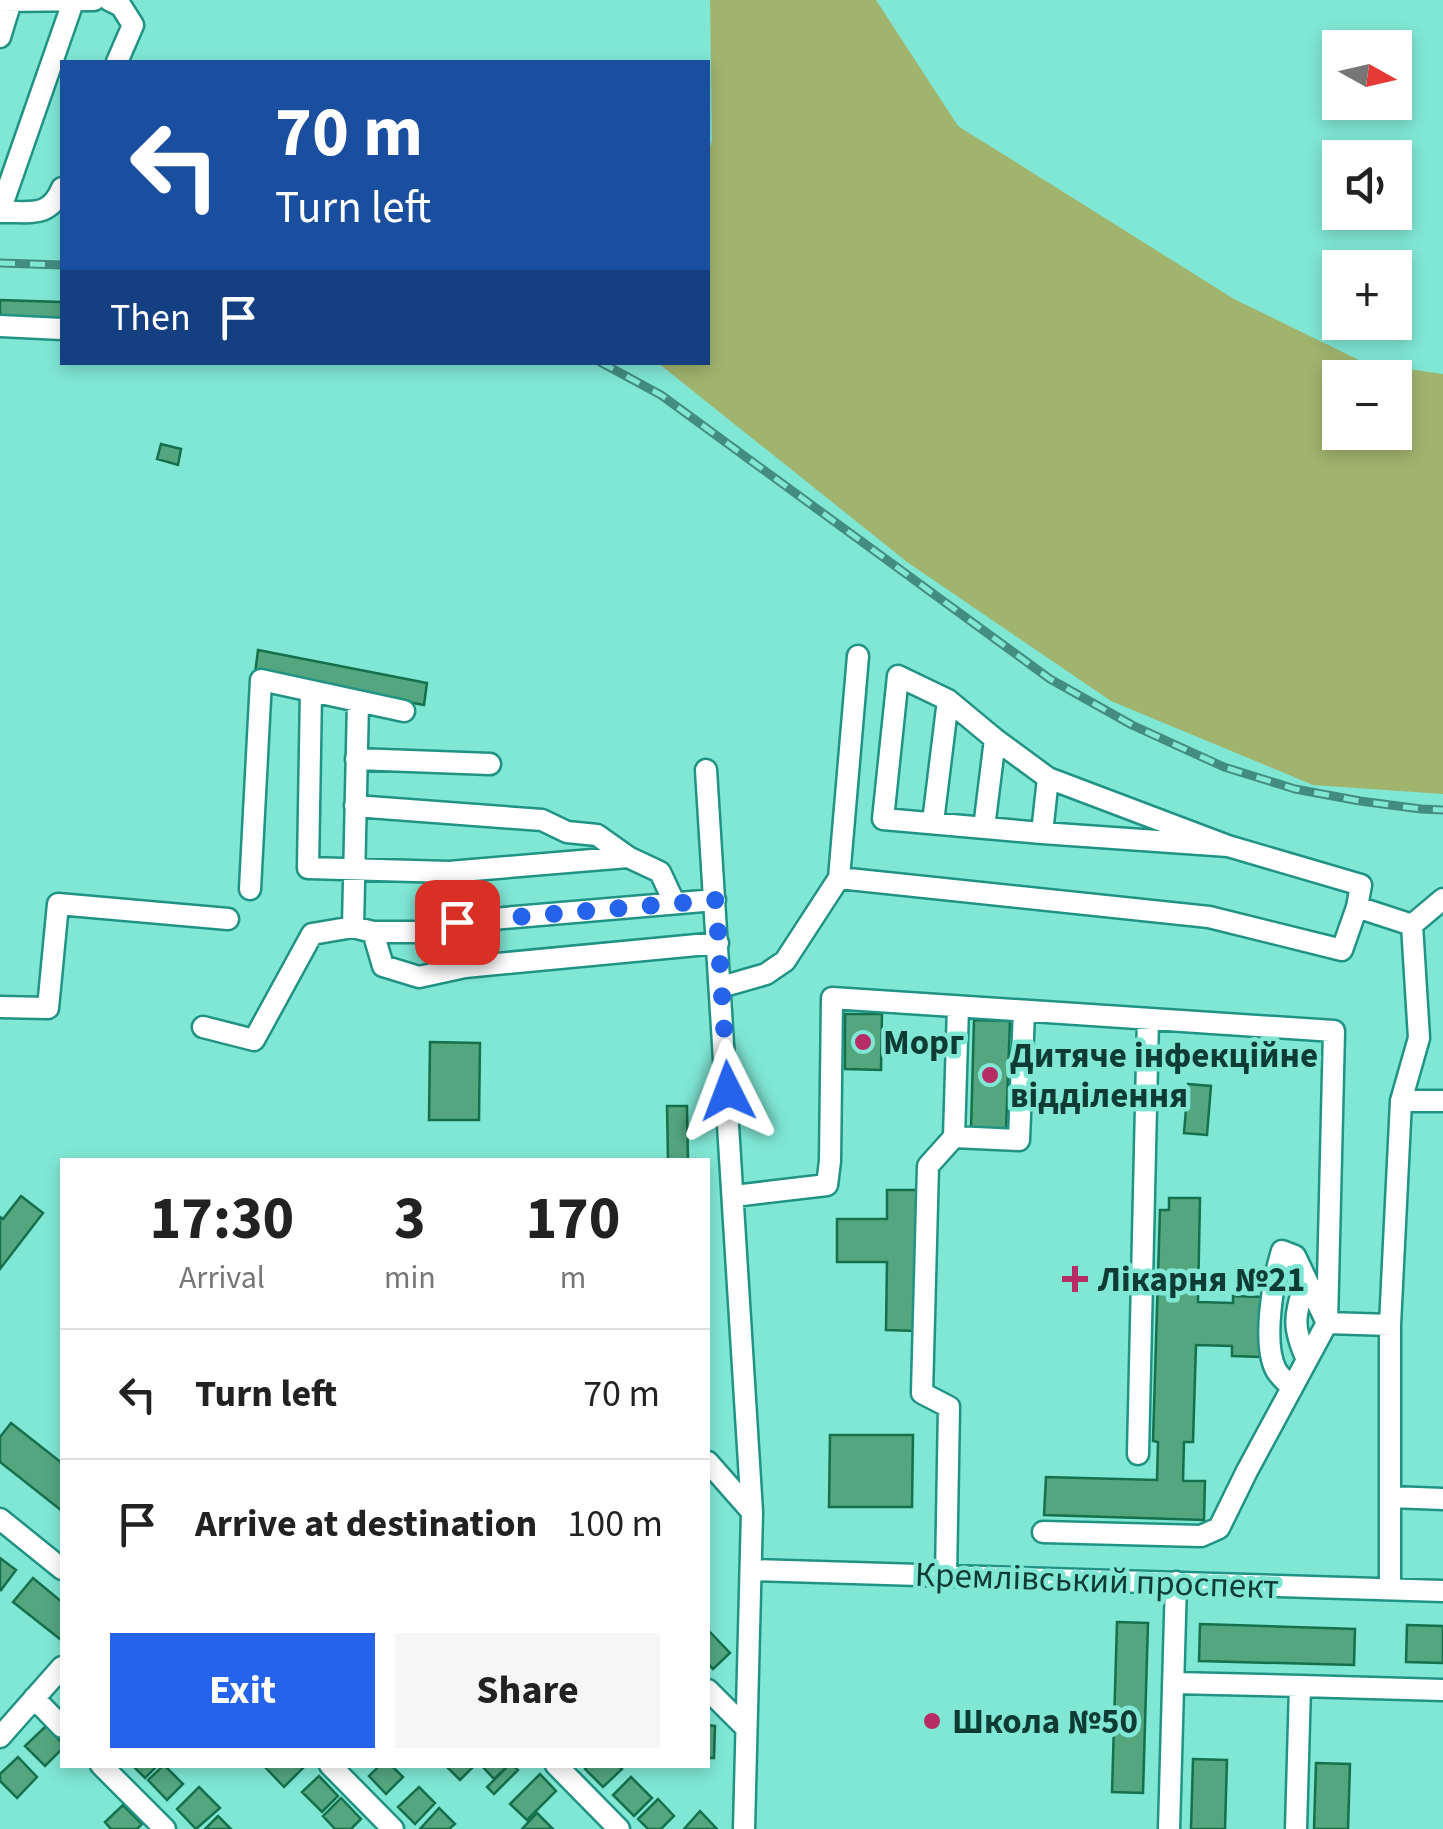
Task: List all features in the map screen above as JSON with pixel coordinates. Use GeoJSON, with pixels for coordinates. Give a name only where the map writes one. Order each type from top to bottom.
{"type":"FeatureCollection","features":[{"type":"Feature","properties":{"kind":"street"},"geometry":{"type":"LineString","coordinates":[[109,0],[121,6],[133,25],[118,60]]}},
{"type":"Feature","properties":{"kind":"street"},"geometry":{"type":"LineString","coordinates":[[0,1],[83,1],[0,212],[42,211],[56,203],[60,193]]}},
{"type":"Feature","properties":{"kind":"street"},"geometry":{"type":"LineString","coordinates":[[0,37],[11,1]]}},
{"type":"Feature","properties":{"kind":"street"},"geometry":{"type":"LineString","coordinates":[[0,326],[60,329]]}},
{"type":"Feature","properties":{"kind":"street"},"geometry":{"type":"LineString","coordinates":[[721,987],[766,974],[786,961],[839,878],[858,656]]}},
{"type":"Feature","properties":{"kind":"street"},"geometry":{"type":"LineString","coordinates":[[839,878],[1209,917],[1342,950],[1357,907],[1361,885],[1228,846],[1048,778],[948,700],[898,676],[883,819],[1228,846]]}},
{"type":"Feature","properties":{"kind":"street"},"geometry":{"type":"LineString","coordinates":[[250,889],[260,680],[404,711]]}},
{"type":"Feature","properties":{"kind":"street"},"geometry":{"type":"LineString","coordinates":[[311,691],[308,868],[449,872],[628,857]]}},
{"type":"Feature","properties":{"kind":"street"},"geometry":{"type":"LineString","coordinates":[[934,822],[948,700]]}},
{"type":"Feature","properties":{"kind":"street"},"geometry":{"type":"LineString","coordinates":[[358,702],[354,868],[363,929],[383,966],[419,977],[465,967],[718,943]]}},
{"type":"Feature","properties":{"kind":"street"},"geometry":{"type":"LineString","coordinates":[[984,828],[995,739]]}},
{"type":"Feature","properties":{"kind":"street"},"geometry":{"type":"LineString","coordinates":[[356,759],[490,764]]}},
{"type":"Feature","properties":{"kind":"street"},"geometry":{"type":"LineString","coordinates":[[706,770],[752,1512],[744,1829]]}},
{"type":"Feature","properties":{"kind":"street"},"geometry":{"type":"LineString","coordinates":[[1042,834],[1048,778]]}},
{"type":"Feature","properties":{"kind":"street"},"geometry":{"type":"LineString","coordinates":[[355,806],[542,820],[567,832],[598,835],[628,857],[660,872],[674,902]]}},
{"type":"Feature","properties":{"kind":"street"},"geometry":{"type":"LineString","coordinates":[[204,1027],[254,1040],[312,934],[363,929],[430,932],[457,922],[716,900]]}},
{"type":"Feature","properties":{"kind":"street"},"geometry":{"type":"LineString","coordinates":[[1412,925],[1442,902]]}},
{"type":"Feature","properties":{"kind":"street"},"geometry":{"type":"LineString","coordinates":[[0,1007],[48,1008],[58,904],[228,919]]}},
{"type":"Feature","properties":{"kind":"street"},"geometry":{"type":"LineString","coordinates":[[1357,907],[1412,925]]}},
{"type":"Feature","properties":{"kind":"street"},"geometry":{"type":"LineString","coordinates":[[1390,1588],[1390,1325],[1402,1101],[1419,1038],[1412,925]]}},
{"type":"Feature","properties":{"kind":"street"},"geometry":{"type":"LineString","coordinates":[[734,1196],[827,1185],[832,998],[1334,1030],[1327,1324],[1219,1528],[1201,1536],[1043,1532]]}},
{"type":"Feature","properties":{"kind":"street"},"geometry":{"type":"LineString","coordinates":[[946,1576],[948,1406],[922,1393],[928,1166],[954,1137],[958,1007]]}},
{"type":"Feature","properties":{"kind":"street"},"geometry":{"type":"LineString","coordinates":[[954,1137],[1019,1140],[1024,1012]]}},
{"type":"Feature","properties":{"kind":"street"},"geometry":{"type":"LineString","coordinates":[[1138,1454],[1148,1019]]}},
{"type":"Feature","properties":{"kind":"street"},"geometry":{"type":"LineString","coordinates":[[1402,1101],[1443,1101]]}},
{"type":"Feature","properties":{"kind":"street"},"geometry":{"type":"LineString","coordinates":[[1292,1388],[1277,1373],[1270,1351],[1273,1279],[1282,1252],[1295,1256],[1327,1324]]}},
{"type":"Feature","properties":{"kind":"street"},"geometry":{"type":"LineString","coordinates":[[1306,1279],[1296,1311],[1296,1335],[1308,1360]]}},
{"type":"Feature","properties":{"kind":"street"},"geometry":{"type":"LineString","coordinates":[[1327,1324],[1390,1325]]}},
{"type":"Feature","properties":{"kind":"street"},"geometry":{"type":"LineString","coordinates":[[710,1464],[752,1512]]}},
{"type":"Feature","properties":{"kind":"street"},"geometry":{"type":"LineString","coordinates":[[1391,1496],[1443,1498]]}},
{"type":"Feature","properties":{"kind":"street"},"geometry":{"type":"LineString","coordinates":[[0,1519],[60,1567]]}},
{"type":"Feature","properties":{"kind":"street","name":"Кремлівський проспект"},"geometry":{"type":"LineString","coordinates":[[751,1570],[1443,1591]]}},
{"type":"Feature","properties":{"kind":"street"},"geometry":{"type":"LineString","coordinates":[[1169,1829],[1176,1582]]}},
{"type":"Feature","properties":{"kind":"street"},"geometry":{"type":"LineString","coordinates":[[0,1737],[60,1669]]}},
{"type":"Feature","properties":{"kind":"street"},"geometry":{"type":"LineString","coordinates":[[1174,1683],[1443,1690]]}},
{"type":"Feature","properties":{"kind":"street"},"geometry":{"type":"LineString","coordinates":[[1296,1829],[1300,1686]]}},
{"type":"Feature","properties":{"kind":"street"},"geometry":{"type":"LineString","coordinates":[[710,1692],[746,1728]]}},
{"type":"Feature","properties":{"kind":"street"},"geometry":{"type":"LineString","coordinates":[[34,1698],[60,1725]]}},
{"type":"Feature","properties":{"kind":"street"},"geometry":{"type":"LineString","coordinates":[[104,1768],[165,1829]]}},
{"type":"Feature","properties":{"kind":"street"},"geometry":{"type":"LineString","coordinates":[[333,1768],[393,1829]]}},
{"type":"Feature","properties":{"kind":"street"},"geometry":{"type":"LineString","coordinates":[[559,1768],[620,1829]]}},
{"type":"Feature","properties":{"kind":"green space"},"geometry":{"type":"Polygon","coordinates":[[[710,0],[876,0],[958,126],[1234,299],[1359,360],[1322,360],[1322,450],[1412,450],[1412,370],[1443,374],[1443,794],[1313,785],[1111,701],[907,562],[661,365],[710,365],[710,0]]]}},
{"type":"Feature","properties":{"kind":"building"},"geometry":{"type":"Polygon","coordinates":[[[0,300],[60,302],[60,319],[0,317],[0,300]]]}},
{"type":"Feature","properties":{"kind":"building"},"geometry":{"type":"Polygon","coordinates":[[[161,444],[181,449],[178,465],[157,459],[161,444]]]}},
{"type":"Feature","properties":{"kind":"building"},"geometry":{"type":"Polygon","coordinates":[[[258,650],[427,683],[424,705],[255,674],[258,650]]]}},
{"type":"Feature","properties":{"kind":"building","name":"Морг"},"geometry":{"type":"Polygon","coordinates":[[[845,1014],[882,1014],[881,1070],[845,1069],[845,1014]]]}},
{"type":"Feature","properties":{"kind":"building","name":"Дитяче інфекційне відділення"},"geometry":{"type":"Polygon","coordinates":[[[974,1020],[1010,1021],[1006,1130],[971,1129],[974,1020]]]}},
{"type":"Feature","properties":{"kind":"building"},"geometry":{"type":"Polygon","coordinates":[[[430,1042],[480,1043],[479,1120],[429,1120],[430,1042]]]}},
{"type":"Feature","properties":{"kind":"building"},"geometry":{"type":"Polygon","coordinates":[[[1188,1084],[1211,1086],[1207,1135],[1184,1133],[1188,1084]]]}},
{"type":"Feature","properties":{"kind":"building"},"geometry":{"type":"Polygon","coordinates":[[[667,1106],[687,1106],[688,1158],[668,1158],[667,1106]]]}},
{"type":"Feature","properties":{"kind":"building"},"geometry":{"type":"Polygon","coordinates":[[[887,1190],[917,1190],[916,1331],[886,1330],[887,1262],[837,1262],[837,1219],[887,1219],[887,1190]]]}},
{"type":"Feature","properties":{"kind":"building"},"geometry":{"type":"Polygon","coordinates":[[[21,1196],[43,1213],[0,1269],[0,1217],[3,1219],[21,1196]]]}},
{"type":"Feature","properties":{"kind":"building"},"geometry":{"type":"Polygon","coordinates":[[[1169,1198],[1200,1198],[1198,1302],[1233,1303],[1233,1296],[1263,1297],[1261,1357],[1232,1356],[1232,1346],[1196,1345],[1193,1442],[1184,1442],[1183,1481],[1205,1481],[1204,1520],[1044,1515],[1046,1477],[1157,1480],[1158,1442],[1153,1441],[1160,1210],[1169,1210],[1169,1198]]]}},
{"type":"Feature","properties":{"kind":"building"},"geometry":{"type":"Polygon","coordinates":[[[11,1423],[60,1461],[60,1509],[0,1462],[0,1437],[11,1423]]]}},
{"type":"Feature","properties":{"kind":"building"},"geometry":{"type":"Polygon","coordinates":[[[830,1435],[913,1435],[912,1507],[829,1507],[830,1435]]]}},
{"type":"Feature","properties":{"kind":"building"},"geometry":{"type":"Polygon","coordinates":[[[0,1558],[16,1570],[1,1590],[0,1589],[0,1558]]]}},
{"type":"Feature","properties":{"kind":"building"},"geometry":{"type":"Polygon","coordinates":[[[33,1578],[60,1600],[60,1639],[13,1602],[33,1578]]]}},
{"type":"Feature","properties":{"kind":"building"},"geometry":{"type":"Polygon","coordinates":[[[1117,1622],[1148,1623],[1143,1793],[1112,1792],[1117,1622]]]}},
{"type":"Feature","properties":{"kind":"building"},"geometry":{"type":"Polygon","coordinates":[[[1200,1624],[1355,1629],[1354,1665],[1199,1661],[1200,1624]]]}},
{"type":"Feature","properties":{"kind":"building"},"geometry":{"type":"Polygon","coordinates":[[[1407,1625],[1443,1626],[1443,1663],[1406,1662],[1407,1625]]]}},
{"type":"Feature","properties":{"kind":"building"},"geometry":{"type":"Polygon","coordinates":[[[710,1632],[730,1653],[713,1669],[710,1666],[710,1632]]]}},
{"type":"Feature","properties":{"kind":"building"},"geometry":{"type":"Polygon","coordinates":[[[710,1725],[715,1726],[714,1758],[710,1758],[710,1725]]]}},
{"type":"Feature","properties":{"kind":"building"},"geometry":{"type":"Polygon","coordinates":[[[46,1726],[60,1741],[60,1751],[45,1766],[25,1746],[46,1726]]]}},
{"type":"Feature","properties":{"kind":"building"},"geometry":{"type":"Polygon","coordinates":[[[18,1757],[37,1777],[17,1798],[0,1781],[0,1774],[18,1757]]]}},
{"type":"Feature","properties":{"kind":"building"},"geometry":{"type":"Polygon","coordinates":[[[1193,1759],[1227,1760],[1225,1829],[1191,1829],[1193,1759]]]}},
{"type":"Feature","properties":{"kind":"building"},"geometry":{"type":"Polygon","coordinates":[[[1316,1763],[1350,1764],[1348,1829],[1314,1829],[1316,1763]]]}},
{"type":"Feature","properties":{"kind":"building"},"geometry":{"type":"Polygon","coordinates":[[[135,1768],[155,1768],[145,1778],[135,1768]]]}},
{"type":"Feature","properties":{"kind":"building"},"geometry":{"type":"Polygon","coordinates":[[[161,1768],[167,1768],[183,1784],[167,1800],[148,1780],[161,1768]]]}},
{"type":"Feature","properties":{"kind":"building"},"geometry":{"type":"Polygon","coordinates":[[[266,1768],[303,1768],[284,1787],[266,1768]]]}},
{"type":"Feature","properties":{"kind":"building"},"geometry":{"type":"Polygon","coordinates":[[[377,1768],[394,1768],[403,1777],[386,1794],[369,1776],[377,1768]]]}},
{"type":"Feature","properties":{"kind":"building"},"geometry":{"type":"Polygon","coordinates":[[[448,1768],[472,1768],[460,1780],[448,1768]]]}},
{"type":"Feature","properties":{"kind":"building"},"geometry":{"type":"Polygon","coordinates":[[[484,1768],[506,1768],[494,1779],[484,1768]]]}},
{"type":"Feature","properties":{"kind":"building"},"geometry":{"type":"Polygon","coordinates":[[[506,1768],[518,1770],[494,1794],[487,1787],[506,1768]]]}},
{"type":"Feature","properties":{"kind":"building"},"geometry":{"type":"Polygon","coordinates":[[[621,1768],[622,1769],[603,1787],[585,1769],[621,1768]]]}},
{"type":"Feature","properties":{"kind":"building"},"geometry":{"type":"Polygon","coordinates":[[[540,1774],[556,1791],[527,1820],[510,1804],[540,1774]]]}},
{"type":"Feature","properties":{"kind":"building"},"geometry":{"type":"Polygon","coordinates":[[[319,1776],[338,1796],[322,1812],[302,1792],[319,1776]]]}},
{"type":"Feature","properties":{"kind":"building"},"geometry":{"type":"Polygon","coordinates":[[[631,1777],[652,1798],[634,1816],[613,1795],[631,1777]]]}},
{"type":"Feature","properties":{"kind":"building"},"geometry":{"type":"Polygon","coordinates":[[[199,1787],[220,1808],[196,1829],[177,1809],[199,1787]]]}},
{"type":"Feature","properties":{"kind":"building"},"geometry":{"type":"Polygon","coordinates":[[[419,1787],[435,1803],[415,1824],[398,1807],[419,1787]]]}},
{"type":"Feature","properties":{"kind":"building"},"geometry":{"type":"Polygon","coordinates":[[[341,1798],[361,1819],[351,1829],[335,1829],[323,1816],[341,1798]]]}},
{"type":"Feature","properties":{"kind":"building"},"geometry":{"type":"Polygon","coordinates":[[[658,1799],[674,1816],[661,1829],[648,1829],[638,1819],[658,1799]]]}},
{"type":"Feature","properties":{"kind":"building"},"geometry":{"type":"Polygon","coordinates":[[[123,1805],[142,1824],[137,1829],[111,1829],[105,1822],[123,1805]]]}},
{"type":"Feature","properties":{"kind":"building"},"geometry":{"type":"Polygon","coordinates":[[[439,1808],[455,1824],[449,1829],[420,1829],[439,1808]]]}},
{"type":"Feature","properties":{"kind":"building"},"geometry":{"type":"Polygon","coordinates":[[[700,1811],[717,1829],[684,1829],[700,1811]]]}},
{"type":"Feature","properties":{"kind":"building"},"geometry":{"type":"Polygon","coordinates":[[[537,1813],[553,1829],[522,1829],[537,1813]]]}},
{"type":"Feature","properties":{"kind":"building"},"geometry":{"type":"Polygon","coordinates":[[[218,1816],[231,1829],[205,1829],[218,1816]]]}},
{"type":"Feature","properties":{"kind":"railway"},"geometry":{"type":"LineString","coordinates":[[0,263],[60,265]]}},
{"type":"Feature","properties":{"kind":"railway"},"geometry":{"type":"LineString","coordinates":[[606,365],[661,395],[1050,679],[1132,725],[1224,767],[1295,789],[1443,810]]}},
{"type":"Feature","properties":{"kind":"place","name":"Морг"},"geometry":{"type":"Point","coordinates":[863,1042]}},
{"type":"Feature","properties":{"kind":"place","name":"Дитяче інфекційне відділення"},"geometry":{"type":"Point","coordinates":[990,1075]}},
{"type":"Feature","properties":{"kind":"place","name":"Лікарня №21"},"geometry":{"type":"Point","coordinates":[1075,1279]}},
{"type":"Feature","properties":{"kind":"place","name":"Школа №50"},"geometry":{"type":"Point","coordinates":[932,1721]}},
{"type":"Feature","properties":{"kind":"route"},"geometry":{"type":"LineString","coordinates":[[457,922],[716,900],[728,1091]]}}]}
